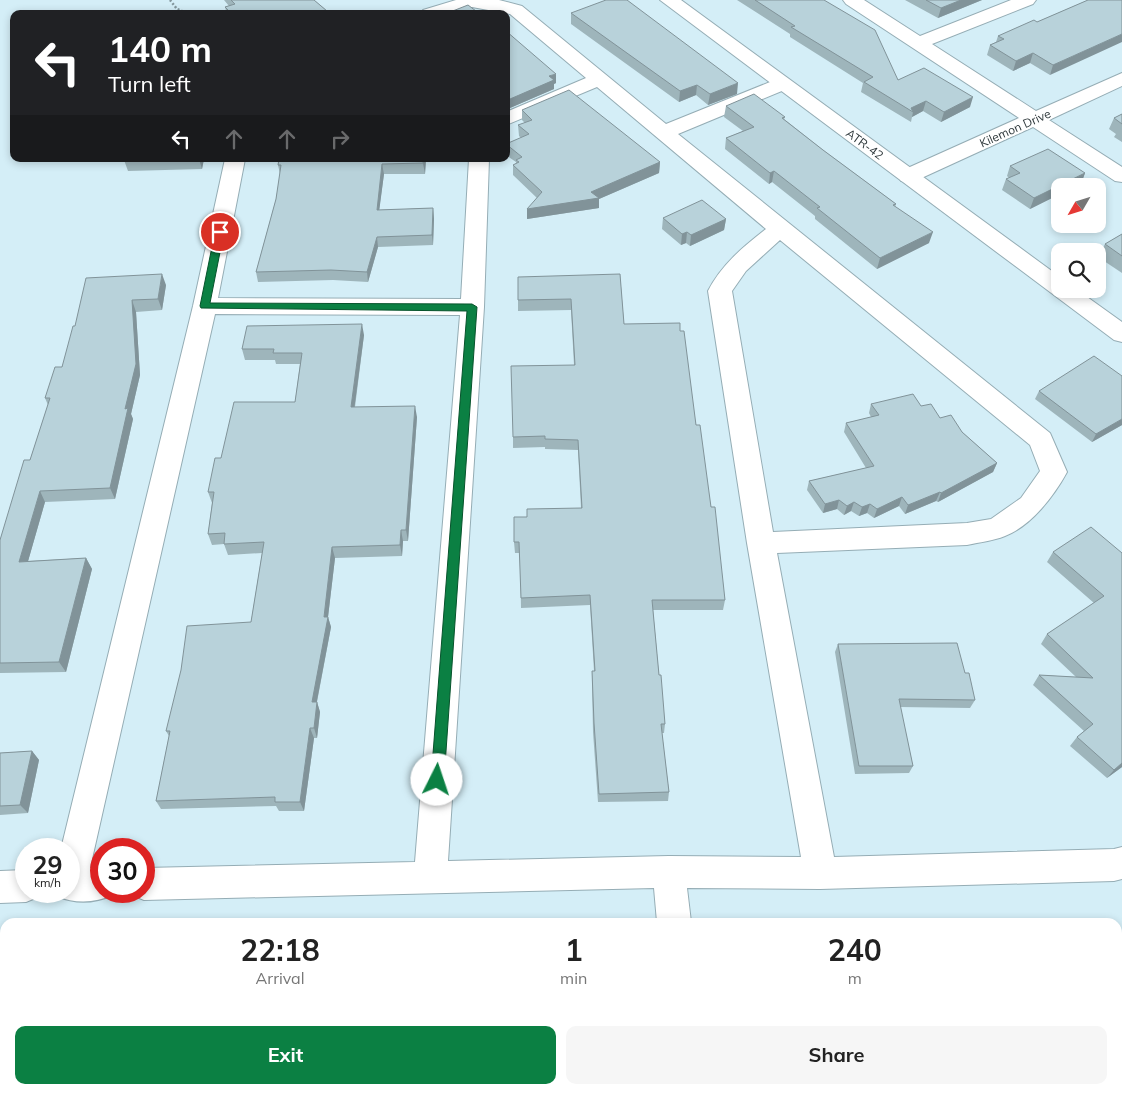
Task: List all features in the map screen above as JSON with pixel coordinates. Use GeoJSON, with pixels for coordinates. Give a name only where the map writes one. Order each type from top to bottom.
{"type":"FeatureCollection","features":[{"type":"Feature","properties":{"kind":"street","name":"ATR-42"},"geometry":{"type":"LineString","coordinates":[[669,0],[1051,281]]}},
{"type":"Feature","properties":{"kind":"street"},"geometry":{"type":"LineString","coordinates":[[852,0],[1122,176]]}},
{"type":"Feature","properties":{"kind":"street"},"geometry":{"type":"LineString","coordinates":[[918,44],[1026,0]]}},
{"type":"Feature","properties":{"kind":"street"},"geometry":{"type":"LineString","coordinates":[[442,10],[471,1],[516,10],[662,133],[1042,440],[1054,472],[1030,505],[998,528],[967,534],[761,543]]}},
{"type":"Feature","properties":{"kind":"street"},"geometry":{"type":"LineString","coordinates":[[510,117],[600,79]]}},
{"type":"Feature","properties":{"kind":"street","name":"Kilemon Drive"},"geometry":{"type":"LineString","coordinates":[[908,176],[1122,79]]}},
{"type":"Feature","properties":{"kind":"street"},"geometry":{"type":"LineString","coordinates":[[662,133],[782,84]]}},
{"type":"Feature","properties":{"kind":"street"},"geometry":{"type":"LineString","coordinates":[[80,838],[204,306],[234,162]]}},
{"type":"Feature","properties":{"kind":"street"},"geometry":{"type":"LineString","coordinates":[[430,878],[472,307],[479,162]]}},
{"type":"Feature","properties":{"kind":"street"},"geometry":{"type":"LineString","coordinates":[[780,229],[732,272],[724,281],[720,290],[761,543],[820,873]]}},
{"type":"Feature","properties":{"kind":"street","name":"ATR-42"},"geometry":{"type":"LineString","coordinates":[[1073,298],[1122,334]]}},
{"type":"Feature","properties":{"kind":"street"},"geometry":{"type":"LineString","coordinates":[[204,306],[472,307]]}},
{"type":"Feature","properties":{"kind":"street"},"geometry":{"type":"LineString","coordinates":[[155,884],[670,872],[820,873],[1114,865],[1122,863]]}},
{"type":"Feature","properties":{"kind":"street"},"geometry":{"type":"LineString","coordinates":[[670,872],[674,918]]}},
{"type":"Feature","properties":{"kind":"street"},"geometry":{"type":"LineString","coordinates":[[0,887],[15,886]]}},
{"type":"Feature","properties":{"kind":"path"},"geometry":{"type":"LineString","coordinates":[[170,0],[179,10]]}},
{"type":"Feature","properties":{"kind":"building"},"geometry":{"type":"Polygon","coordinates":[[[231,0],[314,0],[326,10],[228,10],[225,7],[235,4],[231,0]]]}},
{"type":"Feature","properties":{"kind":"building"},"geometry":{"type":"Polygon","coordinates":[[[606,0],[627,0],[738,83],[710,94],[697,85],[680,91],[571,13],[606,0]]]}},
{"type":"Feature","properties":{"kind":"building"},"geometry":{"type":"Polygon","coordinates":[[[755,0],[824,0],[875,30],[898,80],[924,68],[973,97],[944,112],[926,101],[911,108],[913,112],[864,82],[873,77],[791,27],[795,26],[755,0]]]}},
{"type":"Feature","properties":{"kind":"building"},"geometry":{"type":"Polygon","coordinates":[[[926,0],[961,0],[941,8],[926,0]]]}},
{"type":"Feature","properties":{"kind":"building"},"geometry":{"type":"Polygon","coordinates":[[[1088,0],[1122,0],[1122,34],[1053,65],[1033,53],[1016,61],[990,45],[1004,39],[998,36],[1088,0]]]}},
{"type":"Feature","properties":{"kind":"building"},"geometry":{"type":"Polygon","coordinates":[[[468,5],[475,10],[455,10],[468,5]]]}},
{"type":"Feature","properties":{"kind":"building"},"geometry":{"type":"Polygon","coordinates":[[[510,34],[556,74],[549,76],[554,80],[510,99],[510,34]]]}},
{"type":"Feature","properties":{"kind":"building"},"geometry":{"type":"Polygon","coordinates":[[[569,90],[660,162],[591,192],[599,198],[527,209],[542,192],[513,165],[519,162],[516,160],[522,157],[510,147],[510,142],[529,134],[518,125],[532,120],[522,110],[569,90]]]}},
{"type":"Feature","properties":{"kind":"building"},"geometry":{"type":"Polygon","coordinates":[[[754,94],[785,117],[782,118],[823,150],[896,204],[893,205],[933,232],[880,258],[774,171],[770,173],[726,138],[754,127],[726,106],[754,94]]]}},
{"type":"Feature","properties":{"kind":"building"},"geometry":{"type":"Polygon","coordinates":[[[1122,114],[1122,124],[1114,118],[1122,114]]]}},
{"type":"Feature","properties":{"kind":"building"},"geometry":{"type":"Polygon","coordinates":[[[1048,149],[1085,173],[1075,178],[1051,178],[1051,190],[1034,198],[1006,179],[1020,173],[1010,166],[1048,149]]]}},
{"type":"Feature","properties":{"kind":"building"},"geometry":{"type":"Polygon","coordinates":[[[278,162],[423,162],[382,164],[377,210],[433,208],[432,235],[377,237],[367,272],[331,270],[256,272],[276,199],[281,165],[278,165],[278,162]]]}},
{"type":"Feature","properties":{"kind":"building"},"geometry":{"type":"Polygon","coordinates":[[[702,200],[726,219],[691,235],[687,232],[682,234],[663,218],[702,200]]]}},
{"type":"Feature","properties":{"kind":"building"},"geometry":{"type":"Polygon","coordinates":[[[1122,234],[1122,256],[1106,245],[1122,234]]]}},
{"type":"Feature","properties":{"kind":"building"},"geometry":{"type":"Polygon","coordinates":[[[162,274],[158,299],[132,300],[136,364],[125,409],[128,408],[110,488],[40,491],[19,562],[86,558],[59,662],[0,663],[0,540],[24,460],[30,460],[50,398],[45,398],[55,367],[62,367],[73,326],[75,326],[86,278],[162,274]]]}},
{"type":"Feature","properties":{"kind":"building"},"geometry":{"type":"Polygon","coordinates":[[[620,274],[624,324],[680,323],[680,331],[684,331],[696,425],[700,425],[711,507],[715,507],[725,600],[652,600],[659,675],[661,675],[665,724],[661,724],[669,792],[599,794],[594,723],[592,671],[595,671],[590,595],[521,598],[519,542],[514,542],[514,517],[527,517],[527,509],[582,508],[578,440],[545,439],[545,436],[513,437],[511,366],[575,365],[571,299],[518,300],[518,277],[620,274]]]}},
{"type":"Feature","properties":{"kind":"building"},"geometry":{"type":"Polygon","coordinates":[[[362,324],[351,407],[415,406],[406,530],[401,530],[400,545],[332,547],[324,617],[328,617],[312,702],[317,702],[314,728],[310,728],[300,802],[275,802],[275,797],[156,801],[170,731],[166,731],[181,670],[187,626],[251,622],[264,542],[224,544],[225,533],[208,534],[214,492],[208,492],[215,458],[221,458],[234,402],[295,402],[302,353],[273,353],[274,349],[242,349],[247,326],[362,324]]]}},
{"type":"Feature","properties":{"kind":"building"},"geometry":{"type":"Polygon","coordinates":[[[1094,356],[1122,376],[1122,419],[1096,434],[1039,391],[1094,356]]]}},
{"type":"Feature","properties":{"kind":"building"},"geometry":{"type":"Polygon","coordinates":[[[913,394],[921,406],[931,404],[940,418],[951,415],[962,432],[997,463],[941,493],[908,505],[902,497],[877,509],[870,504],[862,507],[854,502],[847,506],[839,500],[825,504],[809,481],[874,466],[846,423],[879,415],[871,404],[913,394]]]}},
{"type":"Feature","properties":{"kind":"building"},"geometry":{"type":"Polygon","coordinates":[[[1091,527],[1122,553],[1122,763],[1114,770],[1077,737],[1093,724],[1039,675],[1093,678],[1047,634],[1104,596],[1053,552],[1091,527]]]}},
{"type":"Feature","properties":{"kind":"building"},"geometry":{"type":"Polygon","coordinates":[[[957,643],[965,673],[969,673],[975,700],[899,699],[913,766],[859,766],[838,644],[957,643]]]}},
{"type":"Feature","properties":{"kind":"building"},"geometry":{"type":"Polygon","coordinates":[[[32,751],[20,805],[0,806],[0,753],[32,751]]]}},
{"type":"Feature","properties":{"kind":"route"},"geometry":{"type":"LineString","coordinates":[[220,232],[204,306],[472,307],[437,780]]}}]}
